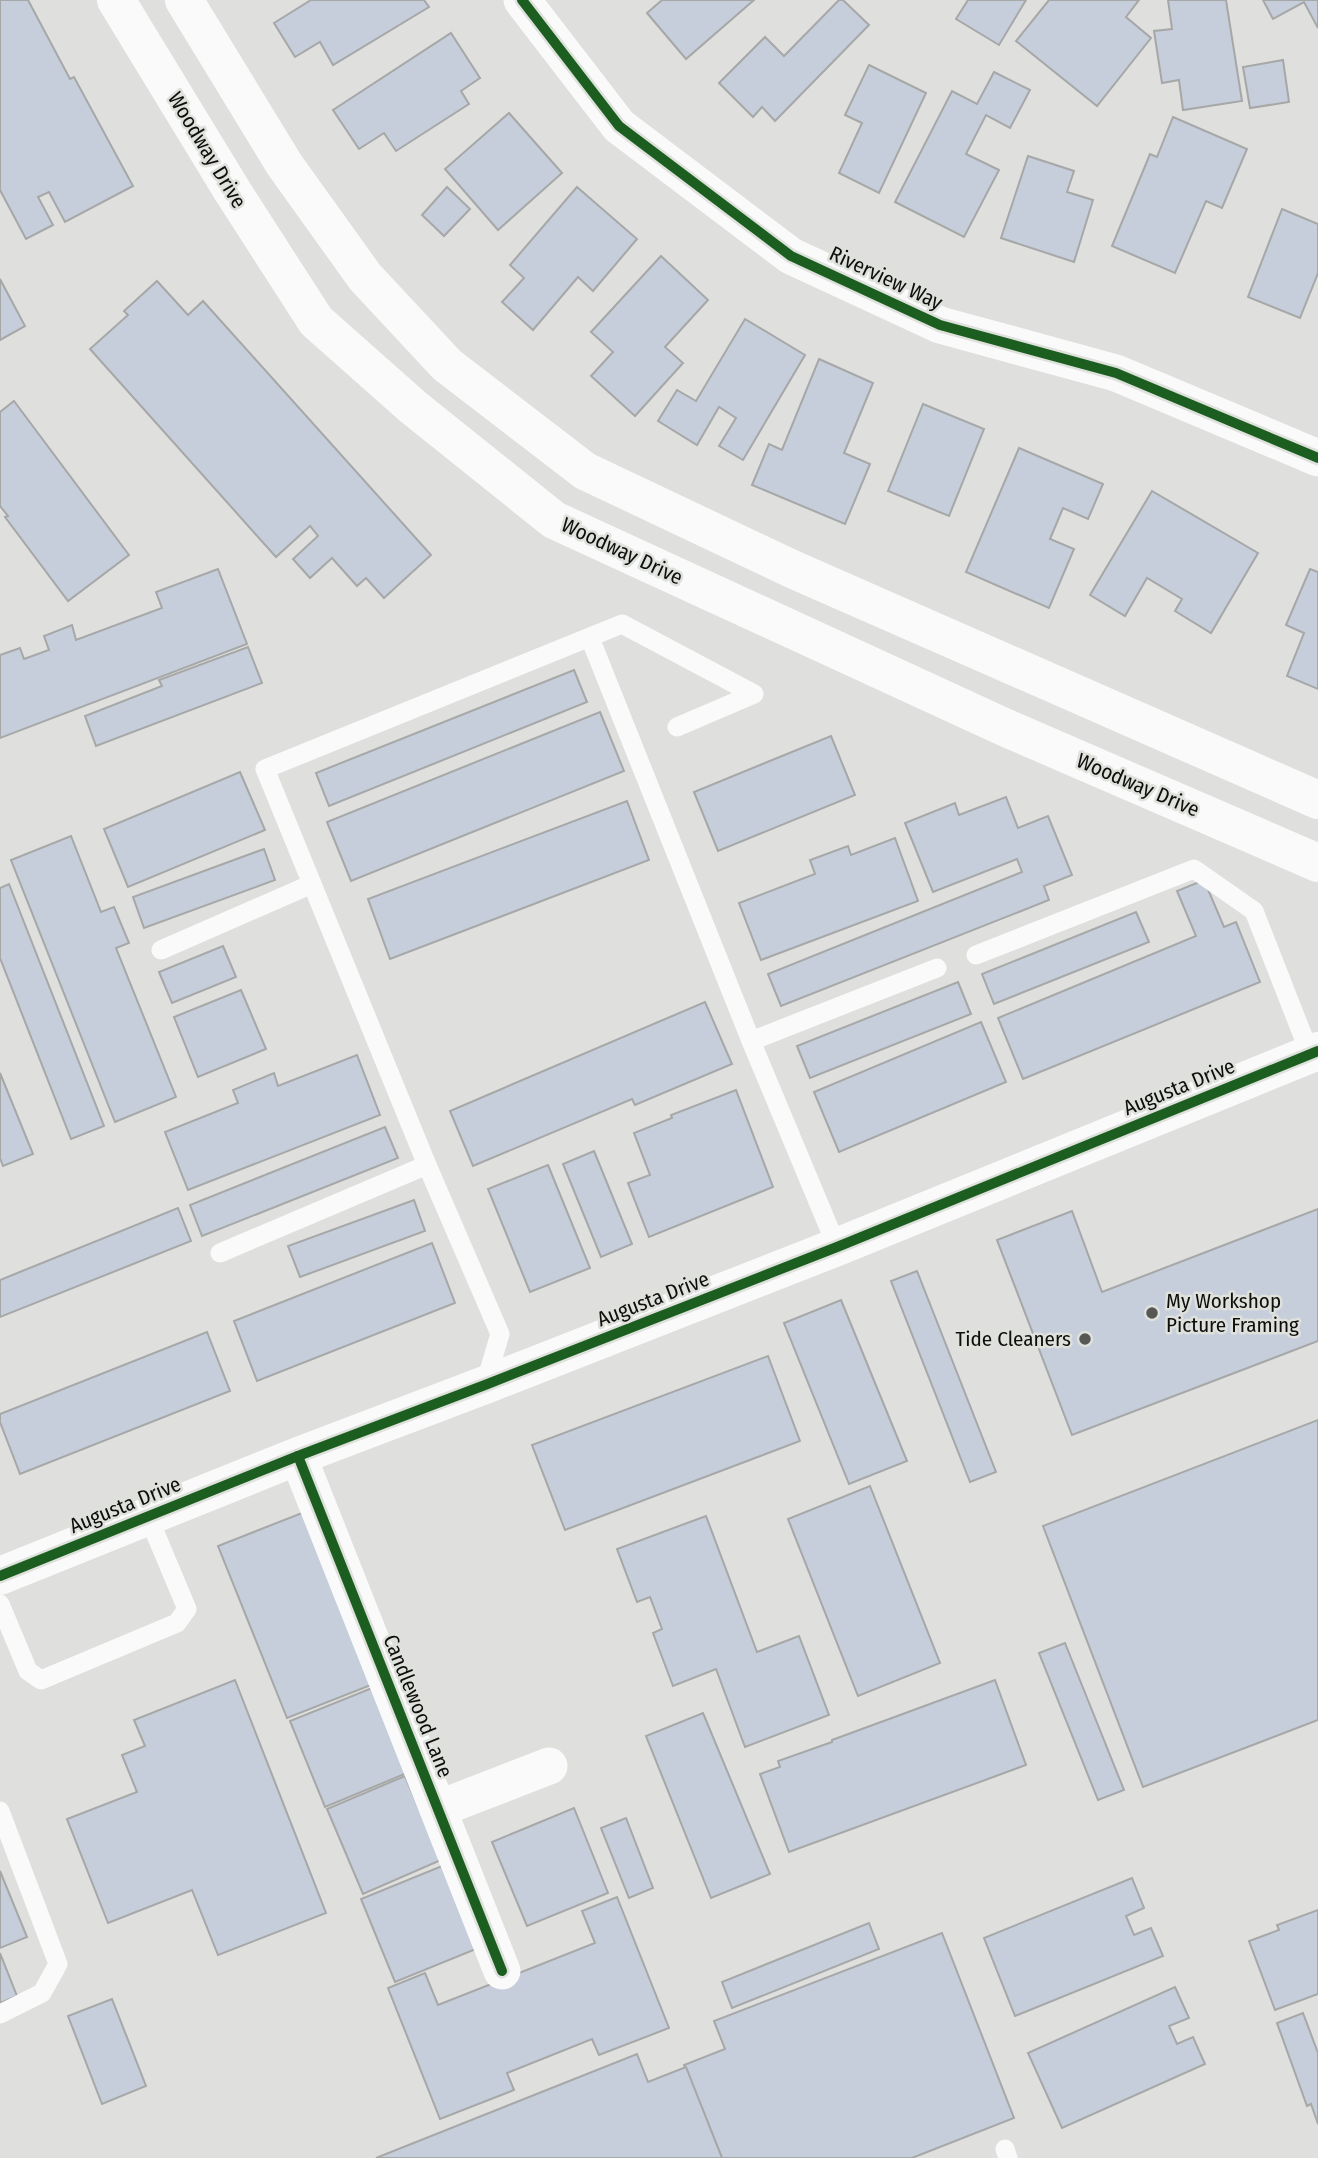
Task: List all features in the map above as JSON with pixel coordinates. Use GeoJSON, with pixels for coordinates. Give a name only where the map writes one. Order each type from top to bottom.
{"type":"FeatureCollection","features":[{"type":"Feature","properties":{"kind":"main road","name":"Woodway Drive"},"geometry":{"type":"LineString","coordinates":[[117,0],[233,192],[316,321],[413,407],[554,520],[1004,727],[1318,863]]}},
{"type":"Feature","properties":{"kind":"main road"},"geometry":{"type":"LineString","coordinates":[[184,0],[284,164],[365,277],[447,365],[584,471],[792,569],[1318,800]]}},
{"type":"Feature","properties":{"kind":"main road"},"geometry":{"type":"LineString","coordinates":[[233,192],[284,164]]}},
{"type":"Feature","properties":{"kind":"main road"},"geometry":{"type":"LineString","coordinates":[[1004,727],[1031,674]]}},
{"type":"Feature","properties":{"kind":"main road","name":"Augusta Drive"},"geometry":{"type":"LineString","coordinates":[[0,1576],[298,1455],[837,1247],[1314,1052]]}},
{"type":"Feature","properties":{"kind":"street","name":"Riverview Way"},"geometry":{"type":"LineString","coordinates":[[522,0],[620,126],[791,256],[940,325],[1116,373],[1318,458]]}},
{"type":"Feature","properties":{"kind":"street","name":"Candlewood Lane"},"geometry":{"type":"LineString","coordinates":[[298,1455],[502,1971]]}},
{"type":"Feature","properties":{"kind":"street","name":"Candlewood Lane"},"geometry":{"type":"LineString","coordinates":[[438,1808],[549,1766]]}},
{"type":"Feature","properties":{"kind":"lane"},"geometry":{"type":"LineString","coordinates":[[485,1385],[500,1334],[427,1166],[265,769],[622,624],[754,694],[677,727]]}},
{"type":"Feature","properties":{"kind":"lane"},"geometry":{"type":"LineString","coordinates":[[590,638],[751,1041],[837,1247]]}},
{"type":"Feature","properties":{"kind":"lane"},"geometry":{"type":"LineString","coordinates":[[976,955],[1194,869],[1254,911],[1314,1052]]}},
{"type":"Feature","properties":{"kind":"lane"},"geometry":{"type":"LineString","coordinates":[[160,950],[312,884]]}},
{"type":"Feature","properties":{"kind":"lane"},"geometry":{"type":"LineString","coordinates":[[751,1041],[937,968]]}},
{"type":"Feature","properties":{"kind":"lane"},"geometry":{"type":"LineString","coordinates":[[220,1253],[427,1166]]}},
{"type":"Feature","properties":{"kind":"lane"},"geometry":{"type":"LineString","coordinates":[[0,1604],[28,1671],[41,1680],[177,1623],[187,1609],[148,1516]]}},
{"type":"Feature","properties":{"kind":"lane"},"geometry":{"type":"LineString","coordinates":[[0,1811],[58,1964],[42,1993],[0,2014]]}},
{"type":"Feature","properties":{"kind":"building"},"geometry":{"type":"Polygon","coordinates":[[[0,0],[28,0],[70,79],[74,77],[133,186],[65,222],[49,192],[38,197],[53,225],[26,239],[0,190],[0,0]]]}},
{"type":"Feature","properties":{"kind":"building"},"geometry":{"type":"Polygon","coordinates":[[[311,0],[424,0],[429,7],[333,65],[320,42],[295,57],[274,23],[311,0]]]}},
{"type":"Feature","properties":{"kind":"building"},"geometry":{"type":"Polygon","coordinates":[[[662,0],[754,0],[686,59],[647,13],[662,0]]]}},
{"type":"Feature","properties":{"kind":"building"},"geometry":{"type":"Polygon","coordinates":[[[839,0],[843,0],[869,25],[775,121],[762,107],[753,117],[719,83],[765,37],[784,56],[839,0]]]}},
{"type":"Feature","properties":{"kind":"building"},"geometry":{"type":"Polygon","coordinates":[[[968,0],[1026,0],[999,45],[956,19],[968,0]]]}},
{"type":"Feature","properties":{"kind":"building"},"geometry":{"type":"Polygon","coordinates":[[[1049,0],[1139,0],[1126,17],[1151,38],[1097,106],[1016,41],[1049,0]]]}},
{"type":"Feature","properties":{"kind":"building"},"geometry":{"type":"Polygon","coordinates":[[[1168,0],[1226,0],[1242,101],[1183,110],[1179,80],[1162,83],[1154,31],[1172,29],[1168,0]]]}},
{"type":"Feature","properties":{"kind":"building"},"geometry":{"type":"Polygon","coordinates":[[[1263,0],[1318,0],[1318,28],[1304,2],[1273,19],[1263,0]]]}},
{"type":"Feature","properties":{"kind":"building"},"geometry":{"type":"Polygon","coordinates":[[[451,33],[480,78],[461,91],[469,104],[396,151],[384,133],[359,149],[333,110],[451,33]]]}},
{"type":"Feature","properties":{"kind":"building"},"geometry":{"type":"Polygon","coordinates":[[[1283,60],[1289,102],[1250,108],[1243,67],[1283,60]]]}},
{"type":"Feature","properties":{"kind":"building"},"geometry":{"type":"Polygon","coordinates":[[[869,65],[926,93],[879,193],[839,173],[862,123],[845,115],[869,65]]]}},
{"type":"Feature","properties":{"kind":"building"},"geometry":{"type":"Polygon","coordinates":[[[994,72],[1030,90],[1010,128],[986,115],[966,154],[999,170],[964,237],[895,202],[952,91],[977,104],[994,72]]]}},
{"type":"Feature","properties":{"kind":"building"},"geometry":{"type":"Polygon","coordinates":[[[509,113],[562,173],[498,230],[445,169],[509,113]]]}},
{"type":"Feature","properties":{"kind":"building"},"geometry":{"type":"Polygon","coordinates":[[[1173,117],[1247,149],[1222,208],[1206,201],[1175,273],[1112,246],[1150,154],[1157,157],[1173,117]]]}},
{"type":"Feature","properties":{"kind":"building"},"geometry":{"type":"Polygon","coordinates":[[[1028,156],[1074,171],[1067,192],[1093,200],[1074,262],[1001,238],[1028,156]]]}},
{"type":"Feature","properties":{"kind":"building"},"geometry":{"type":"Polygon","coordinates":[[[447,187],[470,209],[444,236],[422,215],[447,187]]]}},
{"type":"Feature","properties":{"kind":"building"},"geometry":{"type":"Polygon","coordinates":[[[577,187],[637,239],[593,291],[578,277],[533,330],[502,302],[524,278],[510,265],[577,187]]]}},
{"type":"Feature","properties":{"kind":"building"},"geometry":{"type":"Polygon","coordinates":[[[1282,209],[1318,224],[1318,273],[1300,318],[1248,297],[1282,209]]]}},
{"type":"Feature","properties":{"kind":"building"},"geometry":{"type":"Polygon","coordinates":[[[661,256],[708,300],[665,347],[683,363],[635,416],[591,376],[613,352],[591,332],[661,256]]]}},
{"type":"Feature","properties":{"kind":"building"},"geometry":{"type":"Polygon","coordinates":[[[0,279],[25,326],[0,340],[0,279]]]}},
{"type":"Feature","properties":{"kind":"building"},"geometry":{"type":"Polygon","coordinates":[[[157,281],[188,315],[203,301],[431,555],[384,598],[366,578],[357,586],[332,558],[310,578],[293,559],[318,536],[310,526],[276,557],[90,349],[128,315],[124,311],[157,281]]]}},
{"type":"Feature","properties":{"kind":"building"},"geometry":{"type":"Polygon","coordinates":[[[745,319],[805,355],[743,460],[719,446],[736,418],[719,407],[697,445],[658,421],[677,390],[696,401],[745,319]]]}},
{"type":"Feature","properties":{"kind":"building"},"geometry":{"type":"Polygon","coordinates":[[[819,359],[873,383],[844,453],[870,464],[845,524],[752,485],[769,444],[782,450],[819,359]]]}},
{"type":"Feature","properties":{"kind":"building"},"geometry":{"type":"Polygon","coordinates":[[[14,401],[129,555],[68,601],[5,517],[8,516],[0,506],[0,412],[14,401]]]}},
{"type":"Feature","properties":{"kind":"building"},"geometry":{"type":"Polygon","coordinates":[[[923,404],[984,429],[949,516],[888,491],[923,404]]]}},
{"type":"Feature","properties":{"kind":"building"},"geometry":{"type":"Polygon","coordinates":[[[1019,448],[1103,484],[1088,519],[1063,508],[1050,539],[1074,549],[1049,608],[966,572],[1019,448]]]}},
{"type":"Feature","properties":{"kind":"building"},"geometry":{"type":"Polygon","coordinates":[[[1152,491],[1258,553],[1211,633],[1175,611],[1182,599],[1147,578],[1125,616],[1090,595],[1152,491]]]}},
{"type":"Feature","properties":{"kind":"building"},"geometry":{"type":"Polygon","coordinates":[[[218,569],[247,644],[0,738],[0,655],[20,648],[24,659],[49,650],[44,636],[72,625],[76,640],[162,608],[156,592],[218,569]]]}},
{"type":"Feature","properties":{"kind":"building"},"geometry":{"type":"Polygon","coordinates":[[[1310,569],[1318,572],[1318,689],[1287,676],[1304,633],[1286,625],[1310,569]]]}},
{"type":"Feature","properties":{"kind":"building"},"geometry":{"type":"Polygon","coordinates":[[[248,647],[262,683],[96,746],[85,716],[162,686],[159,680],[248,647]]]}},
{"type":"Feature","properties":{"kind":"building"},"geometry":{"type":"Polygon","coordinates":[[[574,670],[587,702],[329,806],[316,773],[574,670]]]}},
{"type":"Feature","properties":{"kind":"building"},"geometry":{"type":"Polygon","coordinates":[[[600,712],[624,771],[351,881],[327,822],[600,712]]]}},
{"type":"Feature","properties":{"kind":"building"},"geometry":{"type":"Polygon","coordinates":[[[831,736],[855,795],[718,851],[694,792],[831,736]]]}},
{"type":"Feature","properties":{"kind":"building"},"geometry":{"type":"Polygon","coordinates":[[[240,772],[265,830],[128,887],[104,829],[240,772]]]}},
{"type":"Feature","properties":{"kind":"building"},"geometry":{"type":"Polygon","coordinates":[[[1006,797],[1018,828],[1048,816],[1072,875],[1044,886],[1049,900],[781,1006],[768,974],[1022,872],[1017,859],[933,892],[905,823],[955,803],[959,815],[1006,797]]]}},
{"type":"Feature","properties":{"kind":"building"},"geometry":{"type":"Polygon","coordinates":[[[627,801],[649,860],[390,959],[368,899],[627,801]]]}},
{"type":"Feature","properties":{"kind":"building"},"geometry":{"type":"Polygon","coordinates":[[[71,836],[101,912],[114,907],[129,943],[116,948],[176,1097],[115,1122],[11,860],[71,836]]]}},
{"type":"Feature","properties":{"kind":"building"},"geometry":{"type":"Polygon","coordinates":[[[895,838],[918,901],[761,960],[739,903],[815,874],[810,860],[848,846],[851,855],[895,838]]]}},
{"type":"Feature","properties":{"kind":"building"},"geometry":{"type":"Polygon","coordinates":[[[264,849],[275,880],[144,928],[133,897],[264,849]]]}},
{"type":"Feature","properties":{"kind":"building"},"geometry":{"type":"Polygon","coordinates":[[[1204,880],[1224,927],[1236,922],[1260,982],[1023,1079],[998,1018],[1196,936],[1177,891],[1204,880]]]}},
{"type":"Feature","properties":{"kind":"building"},"geometry":{"type":"Polygon","coordinates":[[[9,884],[104,1126],[71,1139],[0,958],[0,888],[9,884]]]}},
{"type":"Feature","properties":{"kind":"building"},"geometry":{"type":"Polygon","coordinates":[[[1136,912],[1149,942],[994,1004],[982,974],[1136,912]]]}},
{"type":"Feature","properties":{"kind":"building"},"geometry":{"type":"Polygon","coordinates":[[[223,946],[236,977],[172,1003],[159,972],[223,946]]]}},
{"type":"Feature","properties":{"kind":"building"},"geometry":{"type":"Polygon","coordinates":[[[958,982],[971,1014],[810,1078],[797,1046],[958,982]]]}},
{"type":"Feature","properties":{"kind":"building"},"geometry":{"type":"Polygon","coordinates":[[[241,990],[266,1049],[198,1077],[174,1017],[241,990]]]}},
{"type":"Feature","properties":{"kind":"building"},"geometry":{"type":"Polygon","coordinates":[[[705,1002],[732,1064],[635,1105],[632,1099],[473,1166],[450,1111],[705,1002]]]}},
{"type":"Feature","properties":{"kind":"building"},"geometry":{"type":"Polygon","coordinates":[[[981,1022],[1006,1082],[839,1152],[814,1092],[981,1022]]]}},
{"type":"Feature","properties":{"kind":"building"},"geometry":{"type":"Polygon","coordinates":[[[357,1055],[380,1115],[188,1190],[165,1132],[238,1103],[233,1090],[274,1073],[278,1086],[357,1055]]]}},
{"type":"Feature","properties":{"kind":"building"},"geometry":{"type":"Polygon","coordinates":[[[0,1073],[33,1154],[3,1166],[0,1158],[0,1073]]]}},
{"type":"Feature","properties":{"kind":"building"},"geometry":{"type":"Polygon","coordinates":[[[736,1090],[773,1187],[649,1237],[628,1183],[650,1175],[634,1133],[672,1118],[671,1115],[736,1090]]]}},
{"type":"Feature","properties":{"kind":"building"},"geometry":{"type":"Polygon","coordinates":[[[385,1127],[398,1158],[202,1236],[190,1205],[385,1127]]]}},
{"type":"Feature","properties":{"kind":"building"},"geometry":{"type":"Polygon","coordinates":[[[594,1151],[632,1244],[601,1257],[563,1164],[594,1151]]]}},
{"type":"Feature","properties":{"kind":"building"},"geometry":{"type":"Polygon","coordinates":[[[548,1165],[590,1268],[530,1292],[488,1189],[548,1165]]]}},
{"type":"Feature","properties":{"kind":"building"},"geometry":{"type":"Polygon","coordinates":[[[414,1200],[425,1231],[300,1277],[288,1246],[414,1200]]]}},
{"type":"Feature","properties":{"kind":"building"},"geometry":{"type":"Polygon","coordinates":[[[178,1208],[191,1241],[0,1317],[0,1280],[178,1208]]]}},
{"type":"Feature","properties":{"kind":"building"},"geometry":{"type":"Polygon","coordinates":[[[1318,1209],[1318,1341],[1072,1435],[997,1240],[1072,1211],[1102,1292],[1318,1209]]]}},
{"type":"Feature","properties":{"kind":"building"},"geometry":{"type":"Polygon","coordinates":[[[432,1243],[455,1303],[257,1381],[234,1321],[432,1243]]]}},
{"type":"Feature","properties":{"kind":"building"},"geometry":{"type":"Polygon","coordinates":[[[917,1271],[996,1472],[970,1482],[891,1281],[917,1271]]]}},
{"type":"Feature","properties":{"kind":"building"},"geometry":{"type":"Polygon","coordinates":[[[841,1300],[907,1461],[849,1484],[784,1323],[841,1300]]]}},
{"type":"Feature","properties":{"kind":"building"},"geometry":{"type":"Polygon","coordinates":[[[207,1332],[230,1391],[20,1474],[0,1422],[0,1414],[207,1332]]]}},
{"type":"Feature","properties":{"kind":"building"},"geometry":{"type":"Polygon","coordinates":[[[768,1356],[800,1441],[565,1530],[532,1445],[768,1356]]]}},
{"type":"Feature","properties":{"kind":"building"},"geometry":{"type":"Polygon","coordinates":[[[1318,1420],[1318,1720],[1143,1787],[1043,1526],[1318,1420]]]}},
{"type":"Feature","properties":{"kind":"building"},"geometry":{"type":"Polygon","coordinates":[[[870,1486],[940,1663],[858,1696],[788,1519],[870,1486]]]}},
{"type":"Feature","properties":{"kind":"building"},"geometry":{"type":"Polygon","coordinates":[[[302,1513],[371,1685],[287,1718],[218,1546],[302,1513]]]}},
{"type":"Feature","properties":{"kind":"building"},"geometry":{"type":"Polygon","coordinates":[[[706,1516],[757,1652],[799,1636],[829,1715],[745,1747],[716,1669],[673,1686],[653,1633],[662,1629],[650,1597],[637,1602],[617,1549],[706,1516]]]}},
{"type":"Feature","properties":{"kind":"building"},"geometry":{"type":"Polygon","coordinates":[[[1065,1643],[1124,1790],[1098,1800],[1039,1653],[1065,1643]]]}},
{"type":"Feature","properties":{"kind":"building"},"geometry":{"type":"Polygon","coordinates":[[[235,1680],[326,1913],[218,1955],[192,1890],[108,1923],[67,1819],[137,1792],[122,1755],[145,1746],[134,1720],[235,1680]]]}},
{"type":"Feature","properties":{"kind":"building"},"geometry":{"type":"Polygon","coordinates":[[[995,1680],[1026,1765],[789,1852],[760,1774],[780,1767],[778,1761],[995,1680]]]}},
{"type":"Feature","properties":{"kind":"building"},"geometry":{"type":"Polygon","coordinates":[[[372,1688],[407,1773],[325,1807],[290,1721],[372,1688]]]}},
{"type":"Feature","properties":{"kind":"building"},"geometry":{"type":"Polygon","coordinates":[[[703,1713],[770,1874],[711,1898],[646,1736],[703,1713]]]}},
{"type":"Feature","properties":{"kind":"building"},"geometry":{"type":"Polygon","coordinates":[[[405,1776],[441,1860],[363,1894],[327,1809],[405,1776]]]}},
{"type":"Feature","properties":{"kind":"building"},"geometry":{"type":"Polygon","coordinates":[[[574,1808],[608,1893],[527,1926],[492,1842],[574,1808]]]}},
{"type":"Feature","properties":{"kind":"building"},"geometry":{"type":"Polygon","coordinates":[[[626,1818],[653,1888],[629,1898],[601,1828],[626,1818]]]}},
{"type":"Feature","properties":{"kind":"building"},"geometry":{"type":"Polygon","coordinates":[[[442,1866],[476,1949],[395,1982],[361,1899],[442,1866]]]}},
{"type":"Feature","properties":{"kind":"building"},"geometry":{"type":"Polygon","coordinates":[[[0,1871],[27,1937],[0,1948],[0,1871]]]}},
{"type":"Feature","properties":{"kind":"building"},"geometry":{"type":"Polygon","coordinates":[[[1132,1878],[1144,1908],[1126,1916],[1134,1935],[1151,1928],[1163,1956],[1015,2016],[984,1938],[1132,1878]]]}},
{"type":"Feature","properties":{"kind":"building"},"geometry":{"type":"Polygon","coordinates":[[[617,1897],[669,2028],[599,2055],[592,2039],[507,2073],[514,2090],[440,2119],[388,1988],[425,1973],[438,2005],[595,1943],[582,1911],[617,1897]]]}},
{"type":"Feature","properties":{"kind":"building"},"geometry":{"type":"Polygon","coordinates":[[[1318,1910],[1318,1994],[1275,2010],[1249,1941],[1279,1930],[1277,1925],[1318,1910]]]}},
{"type":"Feature","properties":{"kind":"building"},"geometry":{"type":"Polygon","coordinates":[[[869,1923],[879,1949],[732,2008],[722,1982],[869,1923]]]}},
{"type":"Feature","properties":{"kind":"building"},"geometry":{"type":"Polygon","coordinates":[[[942,1933],[1014,2118],[912,2158],[722,2158],[684,2065],[725,2049],[714,2021],[942,1933]]]}},
{"type":"Feature","properties":{"kind":"building"},"geometry":{"type":"Polygon","coordinates":[[[0,1953],[17,1996],[0,2003],[0,1953]]]}},
{"type":"Feature","properties":{"kind":"building"},"geometry":{"type":"Polygon","coordinates":[[[1175,1987],[1189,2018],[1169,2026],[1177,2044],[1193,2037],[1205,2064],[1062,2128],[1028,2053],[1175,1987]]]}},
{"type":"Feature","properties":{"kind":"building"},"geometry":{"type":"Polygon","coordinates":[[[112,1999],[146,2086],[102,2104],[68,2016],[112,1999]]]}},
{"type":"Feature","properties":{"kind":"building"},"geometry":{"type":"Polygon","coordinates":[[[1303,2013],[1318,2053],[1318,2124],[1311,2104],[1307,2106],[1277,2023],[1303,2013]]]}},
{"type":"Feature","properties":{"kind":"building"},"geometry":{"type":"Polygon","coordinates":[[[637,2054],[648,2082],[686,2067],[722,2158],[376,2158],[637,2054]]]}},
{"type":"Feature","properties":{"kind":"cycle path"},"geometry":{"type":"LineString","coordinates":[[522,0],[619,126],[791,256],[940,325],[1116,373],[1318,458]]}},
{"type":"Feature","properties":{"kind":"cycle path"},"geometry":{"type":"LineString","coordinates":[[0,1576],[298,1456],[837,1247],[1318,1051]]}},
{"type":"Feature","properties":{"kind":"cycle path"},"geometry":{"type":"LineString","coordinates":[[298,1456],[502,1971]]}},
{"type":"Feature","properties":{"kind":"place","name":"My Workshop Picture Framing"},"geometry":{"type":"Point","coordinates":[1152,1313]}},
{"type":"Feature","properties":{"kind":"place","name":"Tide Cleaners"},"geometry":{"type":"Point","coordinates":[1085,1339]}}]}
